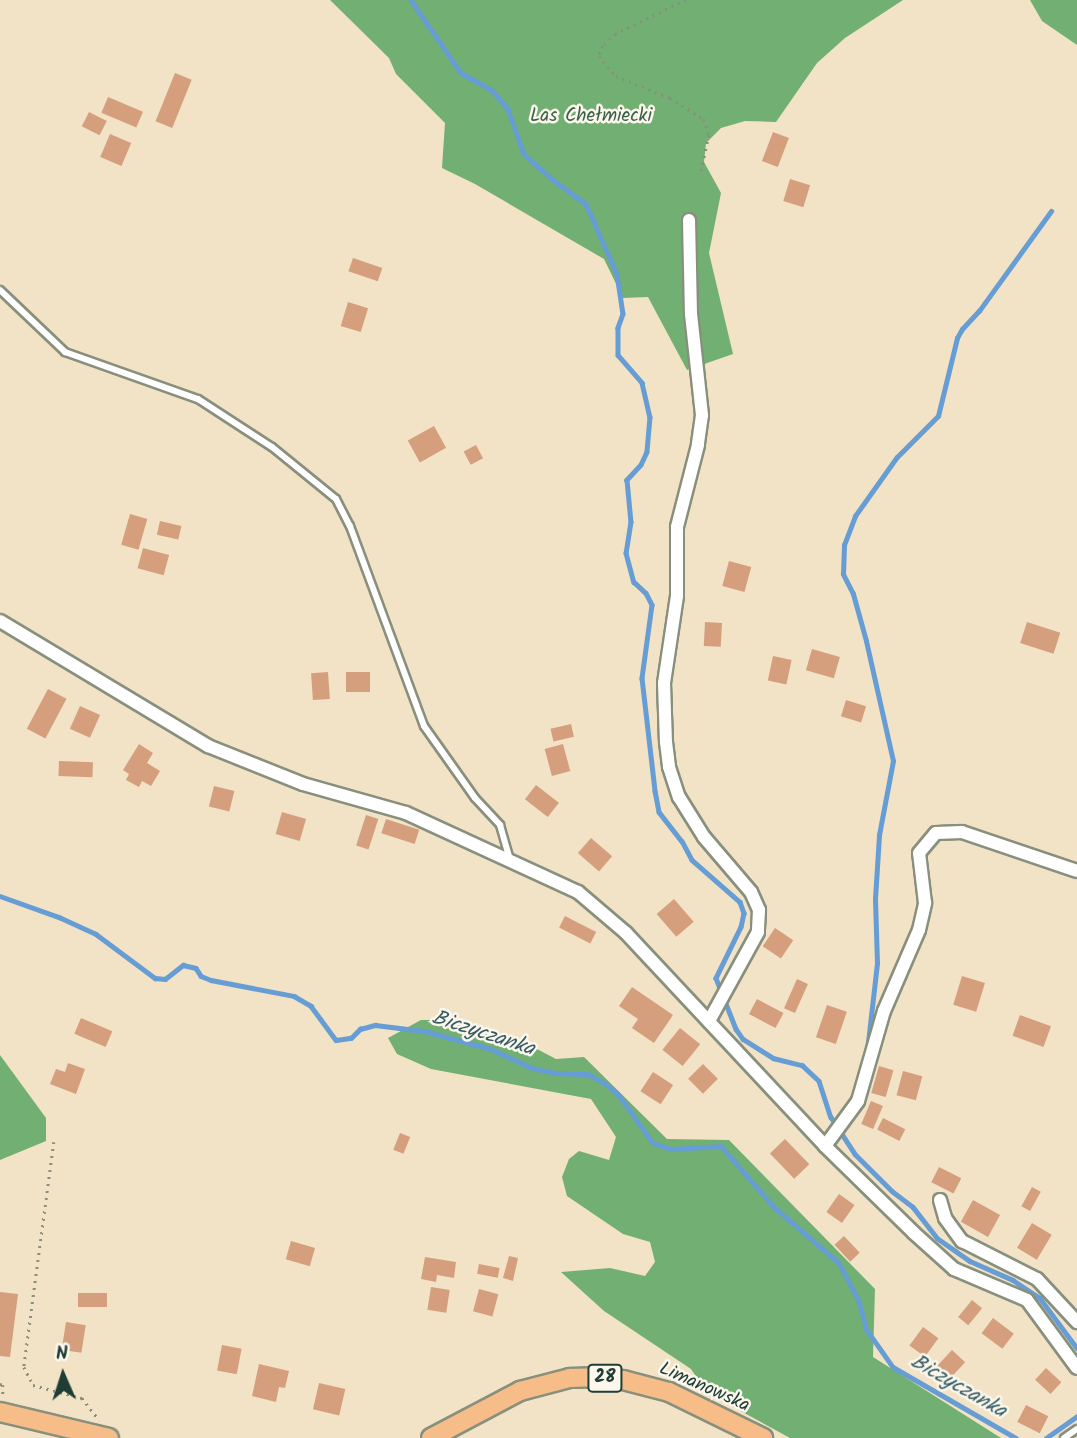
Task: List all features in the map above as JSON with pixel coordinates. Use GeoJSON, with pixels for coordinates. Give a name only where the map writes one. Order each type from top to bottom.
{"type":"FeatureCollection","features":[{"type":"Feature","properties":{"kind":"main road","name":"Limanowska"},"geometry":{"type":"LineString","coordinates":[[431,1438],[520,1391],[570,1378],[594,1377],[623,1380],[669,1392],[763,1438]]}},
{"type":"Feature","properties":{"kind":"main road"},"geometry":{"type":"LineString","coordinates":[[0,1412],[107,1437]]}},
{"type":"Feature","properties":{"kind":"street"},"geometry":{"type":"LineString","coordinates":[[689,220],[691,314],[702,415],[698,445],[677,527],[677,596],[666,658],[663,715],[669,767],[679,797],[704,837],[751,892],[759,910],[758,932],[709,1021]]}},
{"type":"Feature","properties":{"kind":"street"},"geometry":{"type":"LineString","coordinates":[[0,621],[208,746],[303,784],[406,813],[578,892],[626,933],[825,1146],[954,1269],[1027,1300],[1077,1368]]}},
{"type":"Feature","properties":{"kind":"street"},"geometry":{"type":"LineString","coordinates":[[825,1146],[858,1101],[884,1011],[919,930],[925,903],[919,853],[936,833],[962,832],[1077,871]]}},
{"type":"Feature","properties":{"kind":"street"},"geometry":{"type":"LineString","coordinates":[[940,1200],[945,1218],[962,1241],[1037,1279],[1077,1322]]}},
{"type":"Feature","properties":{"kind":"street"},"geometry":{"type":"LineString","coordinates":[[1027,1300],[1037,1279]]}},
{"type":"Feature","properties":{"kind":"lane"},"geometry":{"type":"LineString","coordinates":[[0,290],[65,352],[198,399],[272,447],[336,499],[350,526],[424,726],[475,798],[499,825],[510,859]]}},
{"type":"Feature","properties":{"kind":"lane"},"geometry":{"type":"LineString","coordinates":[[1064,1438],[1077,1429]]}},
{"type":"Feature","properties":{"kind":"path"},"geometry":{"type":"LineString","coordinates":[[686,0],[617,34],[603,46],[599,56],[616,76],[670,98],[704,119],[709,135],[704,147],[701,173]]}},
{"type":"Feature","properties":{"kind":"path"},"geometry":{"type":"LineString","coordinates":[[54,1142],[24,1367],[33,1385],[82,1398],[103,1425],[107,1437]]}},
{"type":"Feature","properties":{"kind":"green space","name":"Las Chełmiecki"},"geometry":{"type":"Polygon","coordinates":[[[330,0],[903,0],[845,38],[817,63],[776,122],[745,121],[721,128],[706,143],[704,162],[721,193],[709,253],[733,354],[687,370],[648,297],[623,298],[604,259],[475,184],[442,168],[445,123],[396,74],[389,58],[330,0]]]}},
{"type":"Feature","properties":{"kind":"green space"},"geometry":{"type":"Polygon","coordinates":[[[1030,0],[1077,0],[1077,45],[1042,21],[1030,0]]]}},
{"type":"Feature","properties":{"kind":"green space"},"geometry":{"type":"Polygon","coordinates":[[[421,1020],[438,1020],[514,1037],[556,1059],[584,1057],[667,1139],[729,1140],[875,1289],[873,1357],[1001,1438],[790,1438],[706,1392],[691,1369],[604,1311],[561,1272],[610,1268],[645,1276],[655,1262],[650,1242],[623,1234],[567,1196],[562,1177],[569,1159],[579,1151],[609,1160],[616,1137],[591,1099],[431,1069],[397,1054],[388,1038],[421,1020]]]}},
{"type":"Feature","properties":{"kind":"green space"},"geometry":{"type":"Polygon","coordinates":[[[0,1055],[46,1118],[46,1141],[0,1160],[0,1055]]]}},
{"type":"Feature","properties":{"kind":"building"},"geometry":{"type":"Polygon","coordinates":[[[175,73],[192,80],[172,128],[156,121],[175,73]]]}},
{"type":"Feature","properties":{"kind":"building"},"geometry":{"type":"Polygon","coordinates":[[[108,97],[143,112],[136,127],[101,113],[108,97]]]}},
{"type":"Feature","properties":{"kind":"building"},"geometry":{"type":"Polygon","coordinates":[[[89,112],[107,121],[100,135],[82,126],[89,112]]]}},
{"type":"Feature","properties":{"kind":"building"},"geometry":{"type":"Polygon","coordinates":[[[773,132],[789,138],[778,167],[762,161],[773,132]]]}},
{"type":"Feature","properties":{"kind":"building"},"geometry":{"type":"Polygon","coordinates":[[[110,134],[131,143],[121,166],[100,157],[110,134]]]}},
{"type":"Feature","properties":{"kind":"building"},"geometry":{"type":"Polygon","coordinates":[[[790,179],[810,185],[803,207],[783,201],[790,179]]]}},
{"type":"Feature","properties":{"kind":"building"},"geometry":{"type":"Polygon","coordinates":[[[353,258],[382,268],[378,281],[348,271],[353,258]]]}},
{"type":"Feature","properties":{"kind":"building"},"geometry":{"type":"Polygon","coordinates":[[[348,302],[368,308],[361,332],[341,326],[348,302]]]}},
{"type":"Feature","properties":{"kind":"building"},"geometry":{"type":"Polygon","coordinates":[[[434,426],[446,448],[420,462],[408,441],[434,426]]]}},
{"type":"Feature","properties":{"kind":"building"},"geometry":{"type":"Polygon","coordinates":[[[476,445],[483,458],[471,465],[464,452],[476,445]]]}},
{"type":"Feature","properties":{"kind":"building"},"geometry":{"type":"Polygon","coordinates":[[[130,514],[147,519],[138,550],[121,545],[130,514]]]}},
{"type":"Feature","properties":{"kind":"building"},"geometry":{"type":"Polygon","coordinates":[[[160,521],[181,526],[178,540],[157,535],[160,521]]]}},
{"type":"Feature","properties":{"kind":"building"},"geometry":{"type":"Polygon","coordinates":[[[143,548],[169,555],[164,575],[138,568],[143,548]]]}},
{"type":"Feature","properties":{"kind":"building"},"geometry":{"type":"Polygon","coordinates":[[[729,561],[751,567],[744,592],[722,586],[729,561]]]}},
{"type":"Feature","properties":{"kind":"building"},"geometry":{"type":"Polygon","coordinates":[[[705,622],[722,623],[721,647],[704,646],[705,622]]]}},
{"type":"Feature","properties":{"kind":"building"},"geometry":{"type":"Polygon","coordinates":[[[1027,622],[1060,633],[1053,654],[1020,643],[1027,622]]]}},
{"type":"Feature","properties":{"kind":"building"},"geometry":{"type":"Polygon","coordinates":[[[812,649],[840,657],[834,678],[806,670],[812,649]]]}},
{"type":"Feature","properties":{"kind":"building"},"geometry":{"type":"Polygon","coordinates":[[[773,656],[792,660],[786,684],[768,680],[773,656]]]}},
{"type":"Feature","properties":{"kind":"building"},"geometry":{"type":"Polygon","coordinates":[[[328,672],[330,699],[313,700],[311,673],[328,672]]]}},
{"type":"Feature","properties":{"kind":"building"},"geometry":{"type":"Polygon","coordinates":[[[346,672],[370,672],[370,692],[346,692],[346,672]]]}},
{"type":"Feature","properties":{"kind":"building"},"geometry":{"type":"Polygon","coordinates":[[[48,689],[67,699],[45,739],[27,729],[48,689]]]}},
{"type":"Feature","properties":{"kind":"building"},"geometry":{"type":"Polygon","coordinates":[[[846,700],[866,706],[861,722],[841,716],[846,700]]]}},
{"type":"Feature","properties":{"kind":"building"},"geometry":{"type":"Polygon","coordinates":[[[80,706],[100,715],[90,738],[70,729],[80,706]]]}},
{"type":"Feature","properties":{"kind":"building"},"geometry":{"type":"Polygon","coordinates":[[[571,724],[574,737],[553,741],[551,729],[571,724]]]}},
{"type":"Feature","properties":{"kind":"building"},"geometry":{"type":"Polygon","coordinates":[[[139,744],[153,753],[147,763],[160,771],[151,786],[142,781],[139,787],[126,780],[129,774],[123,770],[139,744]]]}},
{"type":"Feature","properties":{"kind":"building"},"geometry":{"type":"Polygon","coordinates":[[[563,744],[570,771],[552,776],[545,749],[563,744]]]}},
{"type":"Feature","properties":{"kind":"building"},"geometry":{"type":"Polygon","coordinates":[[[59,761],[93,762],[92,777],[58,776],[59,761]]]}},
{"type":"Feature","properties":{"kind":"building"},"geometry":{"type":"Polygon","coordinates":[[[536,785],[559,803],[548,817],[525,799],[536,785]]]}},
{"type":"Feature","properties":{"kind":"building"},"geometry":{"type":"Polygon","coordinates":[[[214,786],[234,791],[229,811],[209,806],[214,786]]]}},
{"type":"Feature","properties":{"kind":"building"},"geometry":{"type":"Polygon","coordinates":[[[282,812],[306,819],[300,841],[276,834],[282,812]]]}},
{"type":"Feature","properties":{"kind":"building"},"geometry":{"type":"Polygon","coordinates":[[[366,815],[378,819],[368,849],[356,845],[366,815]]]}},
{"type":"Feature","properties":{"kind":"building"},"geometry":{"type":"Polygon","coordinates":[[[386,819],[419,830],[415,844],[381,833],[386,819]]]}},
{"type":"Feature","properties":{"kind":"building"},"geometry":{"type":"Polygon","coordinates":[[[591,838],[612,856],[599,871],[578,853],[591,838]]]}},
{"type":"Feature","properties":{"kind":"building"},"geometry":{"type":"Polygon","coordinates":[[[674,899],[694,922],[676,937],[657,914],[674,899]]]}},
{"type":"Feature","properties":{"kind":"building"},"geometry":{"type":"Polygon","coordinates":[[[565,916],[596,932],[590,943],[559,928],[565,916]]]}},
{"type":"Feature","properties":{"kind":"building"},"geometry":{"type":"Polygon","coordinates":[[[775,928],[793,940],[781,959],[763,946],[775,928]]]}},
{"type":"Feature","properties":{"kind":"building"},"geometry":{"type":"Polygon","coordinates":[[[962,976],[985,983],[976,1012],[953,1005],[962,976]]]}},
{"type":"Feature","properties":{"kind":"building"},"geometry":{"type":"Polygon","coordinates":[[[797,979],[808,984],[795,1013],[784,1008],[797,979]]]}},
{"type":"Feature","properties":{"kind":"building"},"geometry":{"type":"Polygon","coordinates":[[[632,987],[673,1015],[654,1043],[632,1028],[638,1019],[619,1006],[632,987]]]}},
{"type":"Feature","properties":{"kind":"building"},"geometry":{"type":"Polygon","coordinates":[[[757,999],[783,1013],[776,1028],[749,1014],[757,999]]]}},
{"type":"Feature","properties":{"kind":"building"},"geometry":{"type":"Polygon","coordinates":[[[827,1005],[847,1012],[836,1044],[816,1037],[827,1005]]]}},
{"type":"Feature","properties":{"kind":"building"},"geometry":{"type":"Polygon","coordinates":[[[1020,1015],[1051,1026],[1043,1047],[1012,1036],[1020,1015]]]}},
{"type":"Feature","properties":{"kind":"building"},"geometry":{"type":"Polygon","coordinates":[[[81,1018],[112,1031],[106,1047],[74,1034],[81,1018]]]}},
{"type":"Feature","properties":{"kind":"building"},"geometry":{"type":"Polygon","coordinates":[[[680,1028],[700,1044],[683,1066],[662,1050],[680,1028]]]}},
{"type":"Feature","properties":{"kind":"building"},"geometry":{"type":"Polygon","coordinates":[[[68,1063],[85,1069],[76,1094],[50,1084],[56,1069],[65,1072],[68,1063]]]}},
{"type":"Feature","properties":{"kind":"building"},"geometry":{"type":"Polygon","coordinates":[[[703,1064],[718,1079],[703,1094],[688,1079],[703,1064]]]}},
{"type":"Feature","properties":{"kind":"building"},"geometry":{"type":"Polygon","coordinates":[[[879,1066],[893,1070],[886,1097],[871,1093],[879,1066]]]}},
{"type":"Feature","properties":{"kind":"building"},"geometry":{"type":"Polygon","coordinates":[[[903,1071],[922,1076],[916,1100],[897,1095],[903,1071]]]}},
{"type":"Feature","properties":{"kind":"building"},"geometry":{"type":"Polygon","coordinates":[[[653,1072],[673,1085],[661,1104],[640,1091],[653,1072]]]}},
{"type":"Feature","properties":{"kind":"building"},"geometry":{"type":"Polygon","coordinates":[[[871,1101],[883,1106],[873,1129],[861,1124],[871,1101]]]}},
{"type":"Feature","properties":{"kind":"building"},"geometry":{"type":"Polygon","coordinates":[[[883,1118],[905,1129],[899,1141],[877,1130],[883,1118]]]}},
{"type":"Feature","properties":{"kind":"building"},"geometry":{"type":"Polygon","coordinates":[[[400,1133],[410,1137],[403,1154],[393,1150],[400,1133]]]}},
{"type":"Feature","properties":{"kind":"building"},"geometry":{"type":"Polygon","coordinates":[[[785,1139],[809,1164],[794,1179],[770,1154],[785,1139]]]}},
{"type":"Feature","properties":{"kind":"building"},"geometry":{"type":"Polygon","coordinates":[[[939,1167],[961,1178],[954,1193],[931,1182],[939,1167]]]}},
{"type":"Feature","properties":{"kind":"building"},"geometry":{"type":"Polygon","coordinates":[[[1032,1187],[1041,1192],[1030,1211],[1021,1206],[1032,1187]]]}},
{"type":"Feature","properties":{"kind":"building"},"geometry":{"type":"Polygon","coordinates":[[[839,1194],[855,1205],[842,1223],[826,1212],[839,1194]]]}},
{"type":"Feature","properties":{"kind":"building"},"geometry":{"type":"Polygon","coordinates":[[[973,1200],[1000,1215],[988,1237],[961,1222],[973,1200]]]}},
{"type":"Feature","properties":{"kind":"building"},"geometry":{"type":"Polygon","coordinates":[[[1032,1223],[1052,1235],[1037,1260],[1017,1248],[1032,1223]]]}},
{"type":"Feature","properties":{"kind":"building"},"geometry":{"type":"Polygon","coordinates":[[[844,1236],[860,1253],[850,1262],[834,1245],[844,1236]]]}},
{"type":"Feature","properties":{"kind":"building"},"geometry":{"type":"Polygon","coordinates":[[[291,1241],[315,1248],[310,1266],[286,1259],[291,1241]]]}},
{"type":"Feature","properties":{"kind":"building"},"geometry":{"type":"Polygon","coordinates":[[[509,1256],[518,1258],[513,1281],[503,1278],[509,1256]]]}},
{"type":"Feature","properties":{"kind":"building"},"geometry":{"type":"Polygon","coordinates":[[[425,1257],[456,1262],[454,1278],[437,1275],[436,1282],[421,1279],[425,1257]]]}},
{"type":"Feature","properties":{"kind":"building"},"geometry":{"type":"Polygon","coordinates":[[[479,1264],[500,1268],[498,1278],[477,1274],[479,1264]]]}},
{"type":"Feature","properties":{"kind":"building"},"geometry":{"type":"Polygon","coordinates":[[[431,1287],[450,1290],[446,1313],[427,1310],[431,1287]]]}},
{"type":"Feature","properties":{"kind":"building"},"geometry":{"type":"Polygon","coordinates":[[[479,1289],[498,1294],[492,1316],[473,1311],[479,1289]]]}},
{"type":"Feature","properties":{"kind":"building"},"geometry":{"type":"Polygon","coordinates":[[[0,1292],[18,1294],[10,1357],[0,1356],[0,1292]]]}},
{"type":"Feature","properties":{"kind":"building"},"geometry":{"type":"Polygon","coordinates":[[[78,1293],[107,1293],[107,1307],[78,1307],[78,1293]]]}},
{"type":"Feature","properties":{"kind":"building"},"geometry":{"type":"Polygon","coordinates":[[[972,1300],[982,1308],[968,1325],[958,1317],[972,1300]]]}},
{"type":"Feature","properties":{"kind":"building"},"geometry":{"type":"Polygon","coordinates":[[[993,1318],[1014,1334],[1002,1349],[982,1333],[993,1318]]]}},
{"type":"Feature","properties":{"kind":"building"},"geometry":{"type":"Polygon","coordinates":[[[66,1322],[86,1325],[81,1353],[62,1350],[66,1322]]]}},
{"type":"Feature","properties":{"kind":"building"},"geometry":{"type":"Polygon","coordinates":[[[923,1327],[938,1338],[925,1357],[909,1346],[923,1327]]]}},
{"type":"Feature","properties":{"kind":"building"},"geometry":{"type":"Polygon","coordinates":[[[222,1345],[242,1349],[237,1374],[217,1371],[222,1345]]]}},
{"type":"Feature","properties":{"kind":"building"},"geometry":{"type":"Polygon","coordinates":[[[952,1350],[965,1362],[947,1381],[934,1369],[952,1350]]]}},
{"type":"Feature","properties":{"kind":"building"},"geometry":{"type":"Polygon","coordinates":[[[259,1364],[289,1371],[285,1388],[279,1387],[276,1402],[252,1396],[259,1364]]]}},
{"type":"Feature","properties":{"kind":"building"},"geometry":{"type":"Polygon","coordinates":[[[1046,1368],[1061,1382],[1050,1394],[1035,1380],[1046,1368]]]}},
{"type":"Feature","properties":{"kind":"building"},"geometry":{"type":"Polygon","coordinates":[[[319,1383],[345,1389],[339,1415],[313,1409],[319,1383]]]}},
{"type":"Feature","properties":{"kind":"building"},"geometry":{"type":"Polygon","coordinates":[[[1026,1405],[1048,1416],[1040,1433],[1017,1422],[1026,1405]]]}},
{"type":"Feature","properties":{"kind":"waterway"},"geometry":{"type":"LineString","coordinates":[[411,0],[461,73],[492,90],[508,109],[524,154],[586,204],[617,274],[623,314],[618,328],[618,355],[642,383],[650,417],[647,452],[641,465],[627,480],[631,522],[626,553],[634,582],[646,593],[652,605],[642,678],[655,791],[659,812],[682,841],[692,860],[740,902],[744,913],[741,927],[716,978],[736,1029],[743,1039],[773,1058],[802,1065],[819,1081],[831,1117],[855,1154],[892,1191],[913,1207],[937,1238],[970,1261],[1013,1280],[1040,1298],[1077,1348]]}},
{"type":"Feature","properties":{"kind":"waterway"},"geometry":{"type":"LineString","coordinates":[[867,1051],[877,963],[875,899],[879,835],[893,761],[866,641],[853,594],[843,574],[844,545],[855,516],[897,457],[938,416],[957,338],[962,329],[979,311],[1051,211]]}},
{"type":"Feature","properties":{"kind":"waterway","name":"Biczyczanka"},"geometry":{"type":"LineString","coordinates":[[0,896],[59,917],[96,934],[155,978],[165,979],[183,965],[196,968],[201,976],[211,980],[294,996],[311,1006],[336,1040],[351,1038],[360,1029],[375,1025],[424,1031],[491,1049],[532,1068],[556,1073],[588,1074],[618,1094],[653,1143],[671,1149],[721,1146],[774,1207],[839,1263],[859,1301],[867,1330],[893,1367],[1016,1438]]}},
{"type":"Feature","properties":{"kind":"waterway","name":"Biczyczanka"},"geometry":{"type":"LineString","coordinates":[[1046,1438],[1077,1416]]}}]}
